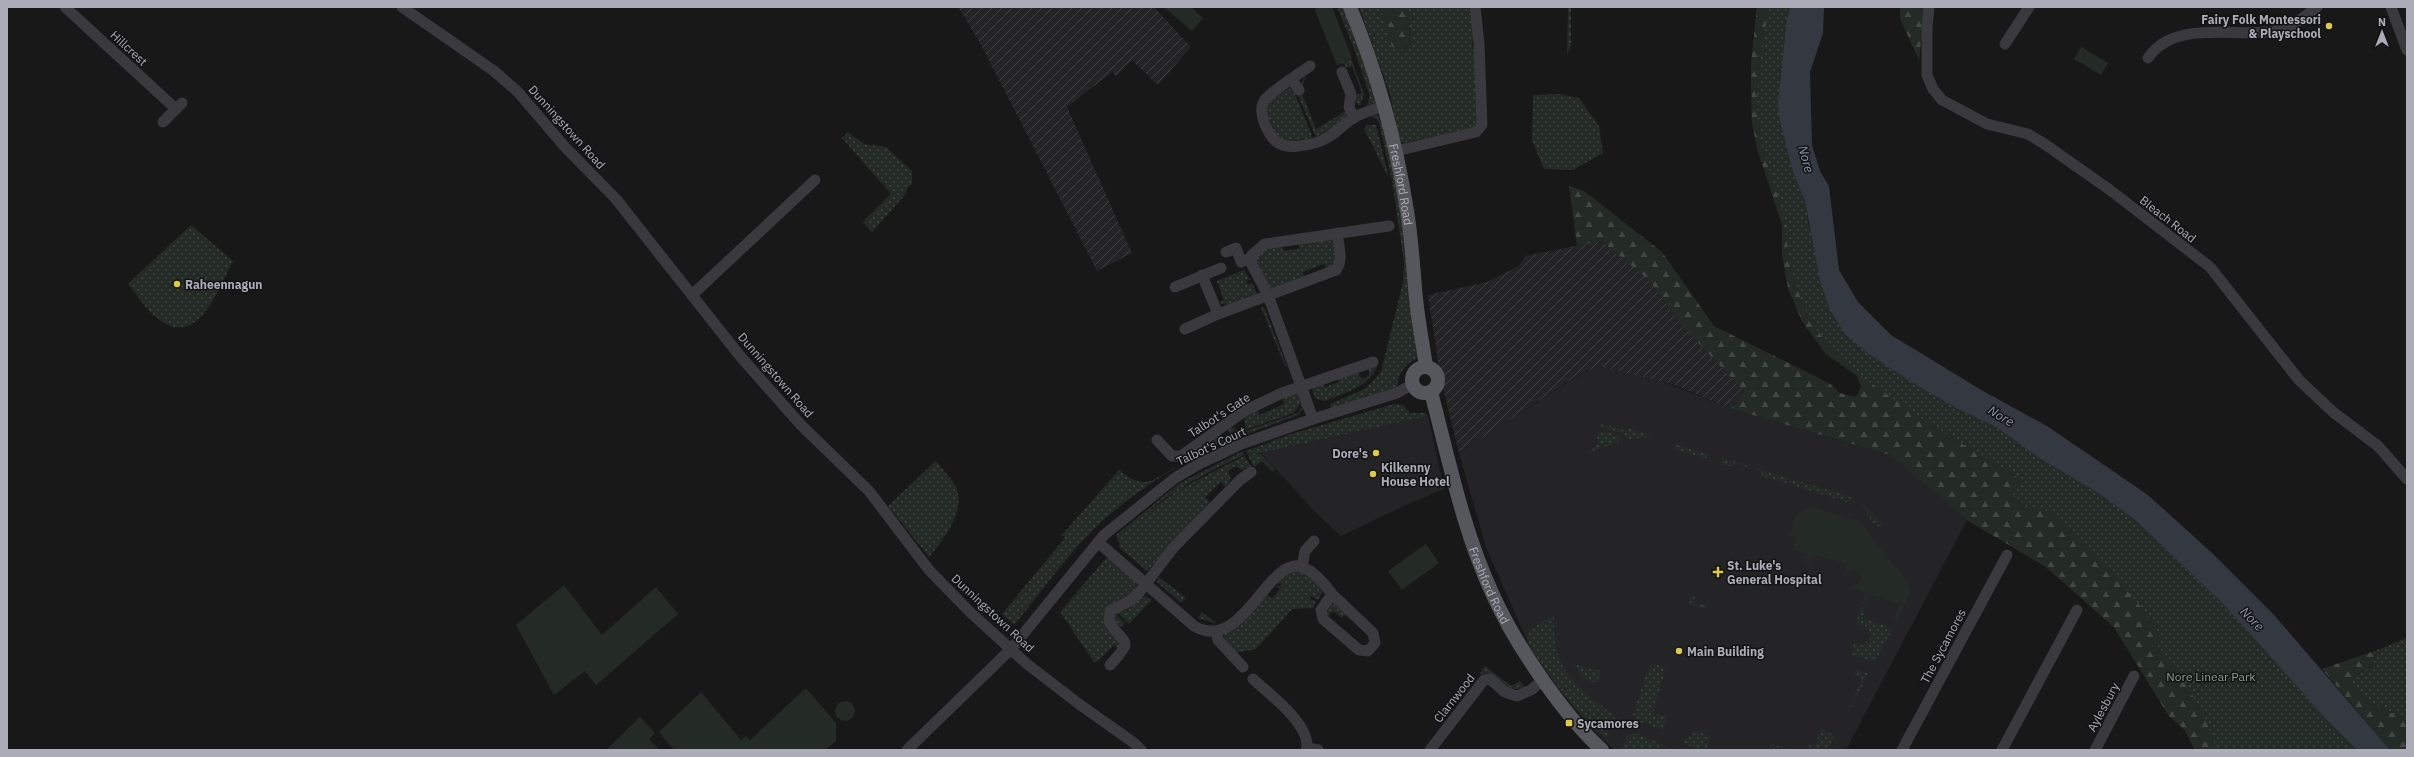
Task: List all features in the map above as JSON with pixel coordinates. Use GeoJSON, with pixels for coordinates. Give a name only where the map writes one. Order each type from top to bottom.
{"type":"FeatureCollection","features":[{"type":"Feature","properties":{"kind":"main road","name":"Freshford Road"},"geometry":{"type":"LineString","coordinates":[[1350,7],[1368,51],[1396,151],[1408,211],[1416,298],[1426,367]]}},
{"type":"Feature","properties":{"kind":"main road"},"geometry":{"type":"LineString","coordinates":[[1426,367],[1434,371],[1438,379],[1436,388],[1431,392],[1419,391],[1413,384],[1415,372],[1426,367]]}},
{"type":"Feature","properties":{"kind":"main road","name":"Freshford Road"},"geometry":{"type":"LineString","coordinates":[[1431,392],[1454,481],[1479,560],[1500,610],[1543,680],[1566,711],[1602,750]]}},
{"type":"Feature","properties":{"kind":"street","name":"Hillcrest"},"geometry":{"type":"LineString","coordinates":[[65,7],[179,106],[163,122]]}},
{"type":"Feature","properties":{"kind":"street","name":"Dunningstown Road"},"geometry":{"type":"LineString","coordinates":[[402,7],[494,71],[518,92],[565,147],[616,199],[740,356],[801,424],[869,491],[929,570],[970,612],[1073,700],[1134,743],[1141,750]]}},
{"type":"Feature","properties":{"kind":"street"},"geometry":{"type":"LineString","coordinates":[[1396,151],[1476,132],[1482,125],[1479,43],[1475,7]]}},
{"type":"Feature","properties":{"kind":"street","name":"Bleach Road"},"geometry":{"type":"LineString","coordinates":[[1930,7],[1927,28],[1927,75],[1933,89],[1942,100],[1987,124],[2028,134],[2046,145],[2110,190],[2210,267],[2299,380],[2333,412],[2378,446],[2407,480]]}},
{"type":"Feature","properties":{"kind":"street"},"geometry":{"type":"LineString","coordinates":[[2006,44],[2028,7]]}},
{"type":"Feature","properties":{"kind":"street"},"geometry":{"type":"LineString","coordinates":[[2148,58],[2154,48],[2196,33],[2270,32],[2285,29],[2317,7]]}},
{"type":"Feature","properties":{"kind":"street"},"geometry":{"type":"LineString","coordinates":[[2392,7],[2407,50]]}},
{"type":"Feature","properties":{"kind":"street"},"geometry":{"type":"LineString","coordinates":[[1310,66],[1268,98],[1262,105],[1262,114],[1269,134],[1274,142],[1283,146],[1315,143],[1334,134],[1354,118],[1384,105]]}},
{"type":"Feature","properties":{"kind":"street"},"geometry":{"type":"LineString","coordinates":[[1342,72],[1351,94],[1349,107],[1354,118]]}},
{"type":"Feature","properties":{"kind":"street"},"geometry":{"type":"LineString","coordinates":[[1292,80],[1299,90]]}},
{"type":"Feature","properties":{"kind":"street"},"geometry":{"type":"LineString","coordinates":[[692,295],[814,180]]}},
{"type":"Feature","properties":{"kind":"street"},"geometry":{"type":"LineString","coordinates":[[1313,419],[1268,295],[1252,265],[1254,251],[1265,244],[1389,226]]}},
{"type":"Feature","properties":{"kind":"street"},"geometry":{"type":"LineString","coordinates":[[1186,329],[1218,314],[1336,270],[1340,265],[1337,233]]}},
{"type":"Feature","properties":{"kind":"street"},"geometry":{"type":"LineString","coordinates":[[1226,252],[1236,248],[1241,262],[1252,258]]}},
{"type":"Feature","properties":{"kind":"street"},"geometry":{"type":"LineString","coordinates":[[1175,287],[1221,268]]}},
{"type":"Feature","properties":{"kind":"street"},"geometry":{"type":"LineString","coordinates":[[1202,275],[1218,314]]}},
{"type":"Feature","properties":{"kind":"street","name":"Talbot's Gate"},"geometry":{"type":"LineString","coordinates":[[1157,440],[1172,456],[1181,456],[1246,410],[1302,386],[1373,362]]}},
{"type":"Feature","properties":{"kind":"street","name":"Talbot's Court"},"geometry":{"type":"LineString","coordinates":[[907,750],[1011,648],[1098,542],[1137,507],[1175,478],[1197,465],[1241,444],[1313,419],[1397,393],[1413,384]]}},
{"type":"Feature","properties":{"kind":"street"},"geometry":{"type":"LineString","coordinates":[[1110,665],[1123,651],[1125,645],[1121,635],[1109,622],[1110,611],[1130,601],[1174,547],[1237,476],[1252,472]]}},
{"type":"Feature","properties":{"kind":"street"},"geometry":{"type":"LineString","coordinates":[[1302,567],[1305,551],[1314,541]]}},
{"type":"Feature","properties":{"kind":"street"},"geometry":{"type":"LineString","coordinates":[[1098,542],[1200,630],[1216,631],[1229,626],[1278,575],[1293,567],[1302,567],[1324,583],[1332,594],[1373,633],[1375,643],[1368,651],[1359,650],[1323,619],[1321,610],[1332,594]]}},
{"type":"Feature","properties":{"kind":"street","name":"The Sycamores"},"geometry":{"type":"LineString","coordinates":[[1902,750],[2007,555]]}},
{"type":"Feature","properties":{"kind":"street"},"geometry":{"type":"LineString","coordinates":[[2002,750],[2077,610]]}},
{"type":"Feature","properties":{"kind":"street"},"geometry":{"type":"LineString","coordinates":[[1216,631],[1218,640],[1242,662]]}},
{"type":"Feature","properties":{"kind":"street","name":"Aylesbury"},"geometry":{"type":"LineString","coordinates":[[2095,750],[2134,676]]}},
{"type":"Feature","properties":{"kind":"street"},"geometry":{"type":"LineString","coordinates":[[1253,679],[1300,725],[1306,733],[1307,749],[1318,750]]}},
{"type":"Feature","properties":{"kind":"street","name":"Clarnwood"},"geometry":{"type":"LineString","coordinates":[[1430,750],[1484,680],[1490,679],[1504,692],[1516,696],[1532,690],[1543,680]]}},
{"type":"Feature","properties":{"kind":"shaded area"},"geometry":{"type":"Polygon","coordinates":[[[958,7],[1154,7],[1191,47],[1158,85],[1132,60],[1116,76],[1112,72],[1067,107],[1132,253],[1097,271],[979,41],[958,7]]]}},
{"type":"Feature","properties":{"kind":"shaded area"},"geometry":{"type":"Polygon","coordinates":[[[1601,241],[1649,280],[1683,327],[1744,391],[1732,409],[1672,384],[1599,366],[1580,374],[1459,453],[1441,380],[1428,295],[1487,282],[1519,266],[1525,256],[1601,241]]]}},
{"type":"Feature","properties":{"kind":"shaded area","name":"St. Luke's General Hospital"},"geometry":{"type":"Polygon","coordinates":[[[1599,366],[1651,377],[1732,409],[1890,455],[1967,520],[1846,750],[1614,750],[1591,728],[1557,687],[1528,643],[1486,547],[1459,453],[1581,374],[1599,366]]]}},
{"type":"Feature","properties":{"kind":"shaded area"},"geometry":{"type":"Polygon","coordinates":[[[1428,416],[1444,489],[1408,504],[1341,536],[1316,513],[1261,453],[1428,416]]]}},
{"type":"Feature","properties":{"kind":"green space"},"geometry":{"type":"Polygon","coordinates":[[[1164,7],[1191,7],[1203,18],[1192,31],[1164,7]]]}},
{"type":"Feature","properties":{"kind":"green space"},"geometry":{"type":"Polygon","coordinates":[[[1318,7],[1332,7],[1364,94],[1360,105],[1358,105],[1354,97],[1362,92],[1352,66],[1346,68],[1344,63],[1337,65],[1315,10],[1318,7]]]}},
{"type":"Feature","properties":{"kind":"green space"},"geometry":{"type":"Polygon","coordinates":[[[1318,7],[1332,7],[1352,58],[1337,64],[1315,10],[1318,7]]]}},
{"type":"Feature","properties":{"kind":"green space"},"geometry":{"type":"Polygon","coordinates":[[[1337,7],[1345,7],[1376,100],[1374,103],[1367,106],[1370,96],[1353,46],[1337,7]]]}},
{"type":"Feature","properties":{"kind":"green space"},"geometry":{"type":"Polygon","coordinates":[[[1359,7],[1380,7],[1392,47],[1406,49],[1410,44],[1413,34],[1406,7],[1469,7],[1475,40],[1472,42],[1473,48],[1476,51],[1479,116],[1476,127],[1399,144],[1390,94],[1359,7]]]}},
{"type":"Feature","properties":{"kind":"green space"},"geometry":{"type":"Polygon","coordinates":[[[1380,7],[1406,7],[1411,20],[1413,33],[1410,44],[1405,49],[1398,52],[1392,47],[1380,7]]]}},
{"type":"Feature","properties":{"kind":"green space"},"geometry":{"type":"Polygon","coordinates":[[[1568,7],[1571,7],[1571,45],[1567,55],[1568,7]]]}},
{"type":"Feature","properties":{"kind":"green space","name":"Nore Linear Park"},"geometry":{"type":"Polygon","coordinates":[[[1757,7],[1790,7],[1787,19],[1793,172],[1805,201],[1809,227],[1870,355],[1958,409],[1996,427],[2039,458],[2098,493],[2134,519],[2224,605],[2325,718],[2357,750],[2195,750],[2185,730],[2169,716],[2114,627],[2046,567],[1967,520],[2023,480],[1932,426],[1826,354],[1802,321],[1788,288],[1782,252],[1782,224],[1757,148],[1752,122],[1751,66],[1757,7]]]}},
{"type":"Feature","properties":{"kind":"green space"},"geometry":{"type":"Polygon","coordinates":[[[1757,7],[1768,7],[1757,90],[1758,121],[1762,144],[1785,221],[1788,251],[1796,287],[1809,318],[1831,350],[1858,374],[1932,426],[2023,480],[2009,491],[2029,508],[2042,507],[2072,530],[2072,533],[2107,568],[2135,600],[2156,628],[2160,638],[2159,647],[2193,696],[2207,722],[2216,750],[2195,750],[2185,730],[2169,716],[2114,627],[2046,567],[1967,520],[1890,455],[1732,409],[1744,391],[1683,327],[1649,280],[1601,241],[1577,246],[1569,186],[1584,191],[1662,252],[1714,326],[1829,383],[1840,393],[1856,397],[1861,386],[1857,376],[1826,354],[1802,321],[1788,288],[1782,252],[1782,224],[1757,148],[1752,122],[1751,66],[1757,7]]]}},
{"type":"Feature","properties":{"kind":"green space"},"geometry":{"type":"Polygon","coordinates":[[[1900,7],[1925,7],[1919,60],[1900,19],[1900,7]]]}},
{"type":"Feature","properties":{"kind":"green space"},"geometry":{"type":"Polygon","coordinates":[[[2081,47],[2108,63],[2101,75],[2074,59],[2081,47]]]}},
{"type":"Feature","properties":{"kind":"green space"},"geometry":{"type":"Polygon","coordinates":[[[1306,73],[1303,86],[1305,92],[1302,94],[1316,129],[1346,111],[1346,116],[1332,130],[1316,137],[1297,93],[1306,73]]]}},
{"type":"Feature","properties":{"kind":"green space"},"geometry":{"type":"Polygon","coordinates":[[[1289,88],[1295,94],[1313,138],[1288,141],[1277,139],[1266,112],[1269,101],[1289,88]]]}},
{"type":"Feature","properties":{"kind":"green space"},"geometry":{"type":"Polygon","coordinates":[[[1560,94],[1579,98],[1599,126],[1603,153],[1573,170],[1544,169],[1532,140],[1533,95],[1560,94]]]}},
{"type":"Feature","properties":{"kind":"green space"},"geometry":{"type":"Polygon","coordinates":[[[1376,114],[1382,119],[1396,176],[1419,357],[1406,366],[1400,374],[1397,390],[1331,408],[1330,404],[1365,389],[1381,372],[1403,282],[1404,262],[1392,181],[1379,122],[1374,117],[1369,116],[1376,114]]]}},
{"type":"Feature","properties":{"kind":"green space"},"geometry":{"type":"Polygon","coordinates":[[[1367,125],[1376,125],[1389,178],[1364,129],[1367,125]]]}},
{"type":"Feature","properties":{"kind":"green space"},"geometry":{"type":"Polygon","coordinates":[[[848,132],[864,144],[886,147],[912,171],[912,184],[908,187],[904,196],[872,232],[863,222],[891,194],[842,138],[848,132]]]}},
{"type":"Feature","properties":{"kind":"green space"},"geometry":{"type":"Polygon","coordinates":[[[191,225],[233,261],[220,287],[204,313],[194,323],[183,327],[170,326],[156,317],[145,306],[128,284],[191,225]]]}},
{"type":"Feature","properties":{"kind":"green space"},"geometry":{"type":"Polygon","coordinates":[[[1330,239],[1334,244],[1335,266],[1327,270],[1324,264],[1303,272],[1305,279],[1271,289],[1267,286],[1255,258],[1262,251],[1282,245],[1283,251],[1299,249],[1299,242],[1330,239]]]}},
{"type":"Feature","properties":{"kind":"green space"},"geometry":{"type":"Polygon","coordinates":[[[1244,270],[1250,279],[1246,281],[1249,285],[1252,283],[1257,293],[1227,305],[1219,303],[1224,300],[1217,281],[1244,270]]]}},
{"type":"Feature","properties":{"kind":"green space"},"geometry":{"type":"Polygon","coordinates":[[[1261,307],[1264,307],[1287,367],[1284,364],[1261,307]]]}},
{"type":"Feature","properties":{"kind":"green space"},"geometry":{"type":"Polygon","coordinates":[[[1374,364],[1378,364],[1374,372],[1363,384],[1325,401],[1315,398],[1311,386],[1322,381],[1325,387],[1339,382],[1337,376],[1356,371],[1362,379],[1369,376],[1369,367],[1374,364]]]}},
{"type":"Feature","properties":{"kind":"green space"},"geometry":{"type":"Polygon","coordinates":[[[1298,393],[1304,408],[1298,415],[1217,445],[1248,430],[1298,413],[1302,407],[1300,404],[1294,413],[1247,429],[1216,445],[1212,438],[1219,434],[1222,439],[1230,434],[1227,428],[1231,426],[1239,432],[1246,429],[1244,417],[1257,409],[1260,415],[1284,404],[1282,397],[1298,393]]]}},
{"type":"Feature","properties":{"kind":"green space"},"geometry":{"type":"Polygon","coordinates":[[[1394,404],[1403,405],[1410,413],[1425,413],[1428,416],[1261,453],[1248,454],[1261,454],[1275,469],[1273,472],[1262,461],[1254,467],[1246,451],[1291,434],[1394,404]]]}},
{"type":"Feature","properties":{"kind":"green space"},"geometry":{"type":"Polygon","coordinates":[[[1599,423],[1627,431],[1629,428],[1654,437],[1627,439],[1623,433],[1602,428],[1599,423]]]}},
{"type":"Feature","properties":{"kind":"green space"},"geometry":{"type":"Polygon","coordinates":[[[1603,431],[1619,435],[1620,441],[1587,453],[1600,443],[1596,435],[1603,431]]]}},
{"type":"Feature","properties":{"kind":"green space"},"geometry":{"type":"Polygon","coordinates":[[[1672,443],[1708,454],[1707,458],[1677,450],[1672,443]]]}},
{"type":"Feature","properties":{"kind":"green space"},"geometry":{"type":"Polygon","coordinates":[[[1243,451],[1244,455],[1178,490],[1244,456],[1251,466],[1242,470],[1236,466],[1228,471],[1230,481],[1227,485],[1225,487],[1221,482],[1205,497],[1210,502],[1147,571],[1118,546],[1120,545],[1116,535],[1180,483],[1243,451]],[[1178,490],[1165,498],[1141,517],[1178,490]]]}},
{"type":"Feature","properties":{"kind":"green space"},"geometry":{"type":"Polygon","coordinates":[[[1722,458],[1788,478],[1786,483],[1764,477],[1759,470],[1737,464],[1729,466],[1721,465],[1722,458]]]}},
{"type":"Feature","properties":{"kind":"green space"},"geometry":{"type":"Polygon","coordinates":[[[936,461],[955,485],[958,494],[958,504],[952,524],[941,542],[929,557],[888,506],[936,461]]]}},
{"type":"Feature","properties":{"kind":"green space"},"geometry":{"type":"Polygon","coordinates":[[[1179,465],[1149,485],[1102,521],[1067,558],[1014,625],[1002,614],[1065,538],[1062,535],[1119,470],[1136,481],[1143,482],[1155,479],[1179,465]]]}},
{"type":"Feature","properties":{"kind":"green space"},"geometry":{"type":"Polygon","coordinates":[[[1791,479],[1852,497],[1847,502],[1789,484],[1791,479]]]}},
{"type":"Feature","properties":{"kind":"green space"},"geometry":{"type":"Polygon","coordinates":[[[1863,504],[1883,525],[1880,527],[1874,524],[1863,508],[1863,504]]]}},
{"type":"Feature","properties":{"kind":"green space"},"geometry":{"type":"Polygon","coordinates":[[[1811,507],[1859,521],[1907,581],[1911,591],[1898,619],[1894,619],[1900,603],[1869,595],[1866,605],[1862,604],[1865,593],[1848,588],[1863,580],[1856,568],[1843,575],[1846,563],[1814,555],[1810,565],[1806,564],[1809,555],[1793,550],[1797,538],[1790,536],[1794,522],[1798,514],[1811,507]]]}},
{"type":"Feature","properties":{"kind":"green space"},"geometry":{"type":"Polygon","coordinates":[[[1426,544],[1439,563],[1402,590],[1388,571],[1426,544]]]}},
{"type":"Feature","properties":{"kind":"green space"},"geometry":{"type":"Polygon","coordinates":[[[1108,556],[1137,583],[1134,592],[1121,601],[1108,607],[1121,642],[1119,649],[1114,645],[1098,661],[1094,662],[1060,612],[1108,556]]]}},
{"type":"Feature","properties":{"kind":"green space"},"geometry":{"type":"Polygon","coordinates":[[[1292,570],[1301,570],[1324,589],[1318,600],[1311,596],[1309,598],[1316,602],[1313,608],[1292,609],[1256,649],[1235,653],[1223,640],[1224,634],[1232,630],[1266,594],[1272,599],[1280,589],[1275,585],[1283,587],[1277,581],[1292,570]]]}},
{"type":"Feature","properties":{"kind":"green space"},"geometry":{"type":"Polygon","coordinates":[[[1159,577],[1186,598],[1181,603],[1157,582],[1159,577]]]}},
{"type":"Feature","properties":{"kind":"green space"},"geometry":{"type":"Polygon","coordinates":[[[564,585],[602,635],[656,587],[678,614],[596,685],[585,671],[554,695],[516,625],[564,585]]]}},
{"type":"Feature","properties":{"kind":"green space"},"geometry":{"type":"Polygon","coordinates":[[[1145,596],[1152,600],[1129,624],[1118,613],[1128,609],[1145,596]]]}},
{"type":"Feature","properties":{"kind":"green space"},"geometry":{"type":"Polygon","coordinates":[[[1689,596],[1695,597],[1694,602],[1707,605],[1706,609],[1690,604],[1689,596]]]}},
{"type":"Feature","properties":{"kind":"green space"},"geometry":{"type":"Polygon","coordinates":[[[1333,603],[1337,603],[1348,613],[1342,618],[1333,611],[1328,616],[1326,613],[1333,603]]]}},
{"type":"Feature","properties":{"kind":"green space"},"geometry":{"type":"Polygon","coordinates":[[[1861,607],[1865,607],[1863,618],[1893,628],[1875,662],[1851,655],[1854,643],[1864,645],[1871,637],[1868,627],[1856,624],[1861,607]]]}},
{"type":"Feature","properties":{"kind":"green space"},"geometry":{"type":"Polygon","coordinates":[[[1114,612],[1125,623],[1121,627],[1114,622],[1114,612]]]}},
{"type":"Feature","properties":{"kind":"green space"},"geometry":{"type":"Polygon","coordinates":[[[1202,612],[1216,623],[1198,618],[1202,612]]]}},
{"type":"Feature","properties":{"kind":"green space"},"geometry":{"type":"Polygon","coordinates":[[[1554,615],[1557,651],[1566,671],[1581,689],[1615,717],[1613,723],[1598,719],[1595,727],[1610,733],[1607,736],[1600,733],[1578,711],[1552,679],[1528,643],[1528,631],[1554,615]]]}},
{"type":"Feature","properties":{"kind":"green space"},"geometry":{"type":"Polygon","coordinates":[[[2407,638],[2407,721],[2374,704],[2347,682],[2373,665],[2377,650],[2407,638]]]}},
{"type":"Feature","properties":{"kind":"green space"},"geometry":{"type":"Polygon","coordinates":[[[2377,650],[2373,664],[2348,682],[2374,704],[2407,721],[2407,750],[2390,750],[2322,669],[2377,650]]]}},
{"type":"Feature","properties":{"kind":"green space"},"geometry":{"type":"Polygon","coordinates":[[[1573,664],[1601,671],[1597,683],[1584,679],[1573,664]]]}},
{"type":"Feature","properties":{"kind":"green space"},"geometry":{"type":"Polygon","coordinates":[[[1654,664],[1666,667],[1653,713],[1664,716],[1665,714],[1667,716],[1663,730],[1634,720],[1633,715],[1648,668],[1654,664]]]}},
{"type":"Feature","properties":{"kind":"green space"},"geometry":{"type":"Polygon","coordinates":[[[1485,666],[1511,686],[1520,681],[1525,687],[1520,689],[1510,688],[1490,673],[1479,674],[1485,666]]]}},
{"type":"Feature","properties":{"kind":"green space"},"geometry":{"type":"Polygon","coordinates":[[[1855,670],[1867,673],[1867,677],[1848,712],[1862,677],[1854,674],[1855,670]]]}},
{"type":"Feature","properties":{"kind":"green space"},"geometry":{"type":"Polygon","coordinates":[[[806,688],[836,723],[836,741],[825,750],[674,750],[659,732],[701,692],[741,740],[746,736],[750,740],[806,688]]]}},
{"type":"Feature","properties":{"kind":"green space"},"geometry":{"type":"Polygon","coordinates":[[[845,701],[852,704],[855,711],[852,718],[845,721],[838,718],[835,711],[838,704],[845,701]]]}},
{"type":"Feature","properties":{"kind":"green space"},"geometry":{"type":"Polygon","coordinates":[[[640,717],[655,733],[649,739],[660,750],[606,750],[640,717]]]}},
{"type":"Feature","properties":{"kind":"green space"},"geometry":{"type":"Polygon","coordinates":[[[1821,728],[1834,736],[1829,749],[1807,750],[1808,745],[1815,746],[1821,728]]]}},
{"type":"Feature","properties":{"kind":"green space"},"geometry":{"type":"Polygon","coordinates":[[[1693,730],[1711,736],[1707,750],[1696,750],[1683,742],[1685,738],[1691,736],[1693,730]]]}},
{"type":"Feature","properties":{"kind":"green space"},"geometry":{"type":"Polygon","coordinates":[[[1635,733],[1674,750],[1622,750],[1627,736],[1635,733]]]}},
{"type":"Feature","properties":{"kind":"green space"},"geometry":{"type":"Polygon","coordinates":[[[1771,744],[1793,750],[1769,750],[1771,744]]]}},
{"type":"Feature","properties":{"kind":"water","name":"Nore"},"geometry":{"type":"Polygon","coordinates":[[[1790,7],[1824,7],[1823,33],[1810,72],[1812,145],[1820,171],[1829,186],[1839,270],[1858,302],[1891,335],[1983,391],[2047,426],[2148,495],[2212,553],[2275,616],[2390,750],[2357,750],[2325,718],[2224,605],[2134,519],[2098,493],[2039,458],[1996,427],[1958,409],[1913,383],[1870,355],[1845,334],[1830,310],[1820,281],[1805,201],[1793,172],[1780,121],[1778,104],[1787,19],[1790,7]]]}},
{"type":"Feature","properties":{"kind":"place","name":"Fairy Folk Montessori & Playschool"},"geometry":{"type":"Point","coordinates":[2329,26]}},
{"type":"Feature","properties":{"kind":"place","name":"Raheennagun"},"geometry":{"type":"Point","coordinates":[177,284]}},
{"type":"Feature","properties":{"kind":"place","name":"Dore's"},"geometry":{"type":"Point","coordinates":[1376,453]}},
{"type":"Feature","properties":{"kind":"place","name":"Kilkenny House Hotel"},"geometry":{"type":"Point","coordinates":[1373,474]}},
{"type":"Feature","properties":{"kind":"place","name":"St. Luke's General Hospital"},"geometry":{"type":"Point","coordinates":[1718,572]}},
{"type":"Feature","properties":{"kind":"place","name":"Main Building"},"geometry":{"type":"Point","coordinates":[1679,651]}},
{"type":"Feature","properties":{"kind":"place","name":"Sycamores"},"geometry":{"type":"Point","coordinates":[1569,723]}}]}
